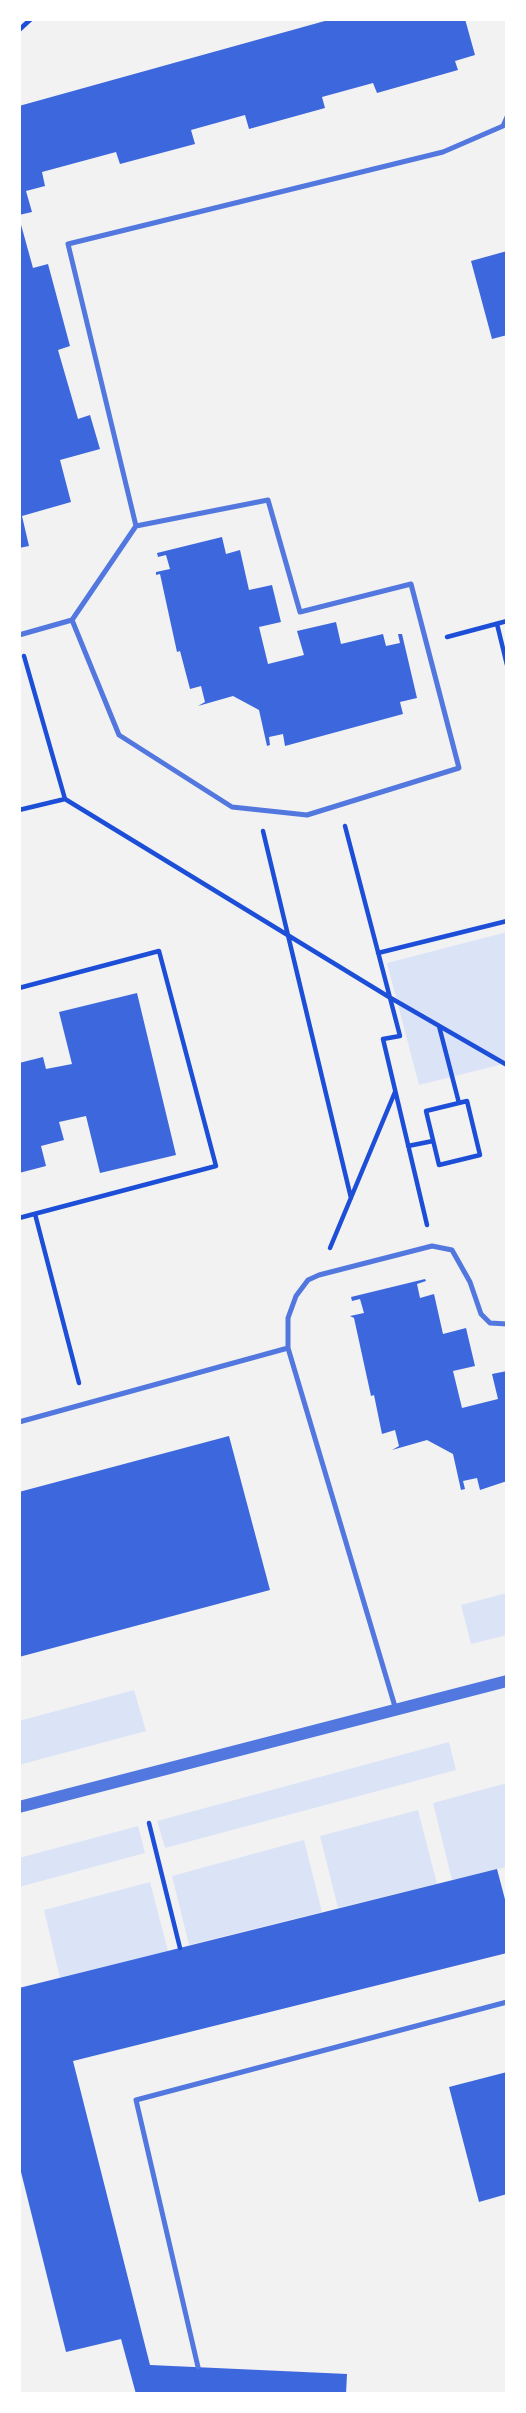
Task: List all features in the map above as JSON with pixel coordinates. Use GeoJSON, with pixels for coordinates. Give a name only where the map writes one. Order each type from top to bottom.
{"type":"FeatureCollection","features":[{"type":"Feature","properties":{"kind":"street"},"geometry":{"type":"LineString","coordinates":[[19,1807],[507,1681]]}},
{"type":"Feature","properties":{"kind":"lane"},"geometry":{"type":"LineString","coordinates":[[136,526],[68,244],[443,152],[503,126],[507,117]]}},
{"type":"Feature","properties":{"kind":"lane"},"geometry":{"type":"LineString","coordinates":[[19,635],[72,620],[136,526],[268,500],[300,612],[411,584],[459,768],[307,815],[232,807],[119,735],[72,620]]}},
{"type":"Feature","properties":{"kind":"lane"},"geometry":{"type":"LineString","coordinates":[[396,1710],[288,1348],[288,1318],[296,1296],[308,1280],[432,1246],[452,1250],[470,1282],[481,1314],[490,1323],[507,1324]]}},
{"type":"Feature","properties":{"kind":"lane"},"geometry":{"type":"LineString","coordinates":[[19,1422],[288,1348]]}},
{"type":"Feature","properties":{"kind":"lane"},"geometry":{"type":"LineString","coordinates":[[198,2367],[136,2100],[507,2002]]}},
{"type":"Feature","properties":{"kind":"path"},"geometry":{"type":"LineString","coordinates":[[19,30],[31,19]]}},
{"type":"Feature","properties":{"kind":"path"},"geometry":{"type":"LineString","coordinates":[[426,643],[507,621]]}},
{"type":"Feature","properties":{"kind":"path"},"geometry":{"type":"LineString","coordinates":[[496,624],[507,664]]}},
{"type":"Feature","properties":{"kind":"path"},"geometry":{"type":"LineString","coordinates":[[23,652],[65,799],[389,997],[507,1065]]}},
{"type":"Feature","properties":{"kind":"path"},"geometry":{"type":"LineString","coordinates":[[19,810],[65,799]]}},
{"type":"Feature","properties":{"kind":"path"},"geometry":{"type":"LineString","coordinates":[[339,805],[400,1036],[383,1039],[432,1246]]}},
{"type":"Feature","properties":{"kind":"path"},"geometry":{"type":"LineString","coordinates":[[258,810],[351,1198]]}},
{"type":"Feature","properties":{"kind":"path"},"geometry":{"type":"LineString","coordinates":[[378,953],[507,921]]}},
{"type":"Feature","properties":{"kind":"path"},"geometry":{"type":"LineString","coordinates":[[19,988],[159,951],[216,1166],[19,1218]]}},
{"type":"Feature","properties":{"kind":"path"},"geometry":{"type":"LineString","coordinates":[[439,1026],[458,1103]]}},
{"type":"Feature","properties":{"kind":"path"},"geometry":{"type":"LineString","coordinates":[[319,1275],[395,1091]]}},
{"type":"Feature","properties":{"kind":"path"},"geometry":{"type":"LineString","coordinates":[[467,1101],[480,1155],[439,1165],[426,1111],[458,1103],[467,1101]]}},
{"type":"Feature","properties":{"kind":"path"},"geometry":{"type":"LineString","coordinates":[[408,1146],[433,1140]]}},
{"type":"Feature","properties":{"kind":"path"},"geometry":{"type":"LineString","coordinates":[[35,1214],[85,1404]]}},
{"type":"Feature","properties":{"kind":"path"},"geometry":{"type":"LineString","coordinates":[[149,1823],[180,1948]]}},
{"type":"Feature","properties":{"kind":"shaded area"},"geometry":{"type":"Polygon","coordinates":[[[507,932],[507,1063],[419,1085],[387,963],[507,932]]]}},
{"type":"Feature","properties":{"kind":"shaded area"},"geometry":{"type":"Polygon","coordinates":[[[507,1593],[507,1635],[471,1644],[461,1605],[507,1593]]]}},
{"type":"Feature","properties":{"kind":"shaded area"},"geometry":{"type":"Polygon","coordinates":[[[134,1690],[146,1731],[19,1765],[19,1721],[134,1690]]]}},
{"type":"Feature","properties":{"kind":"shaded area"},"geometry":{"type":"Polygon","coordinates":[[[449,1742],[456,1770],[165,1848],[157,1821],[449,1742]]]}},
{"type":"Feature","properties":{"kind":"shaded area"},"geometry":{"type":"Polygon","coordinates":[[[507,1783],[507,1867],[452,1880],[433,1803],[507,1783]]]}},
{"type":"Feature","properties":{"kind":"shaded area"},"geometry":{"type":"Polygon","coordinates":[[[418,1810],[437,1884],[338,1908],[320,1836],[418,1810]]]}},
{"type":"Feature","properties":{"kind":"shaded area"},"geometry":{"type":"Polygon","coordinates":[[[138,1826],[145,1853],[19,1887],[19,1858],[138,1826]]]}},
{"type":"Feature","properties":{"kind":"shaded area"},"geometry":{"type":"Polygon","coordinates":[[[304,1840],[322,1912],[189,1945],[172,1876],[304,1840]]]}},
{"type":"Feature","properties":{"kind":"shaded area"},"geometry":{"type":"Polygon","coordinates":[[[150,1882],[168,1951],[60,1978],[44,1910],[150,1882]]]}},
{"type":"Feature","properties":{"kind":"building"},"geometry":{"type":"Polygon","coordinates":[[[332,19],[465,19],[475,55],[455,61],[458,70],[377,93],[373,83],[322,97],[325,108],[249,129],[245,115],[191,130],[195,144],[120,164],[116,152],[42,172],[45,186],[26,191],[32,212],[19,215],[19,106],[332,19]]]}},
{"type":"Feature","properties":{"kind":"building"},"geometry":{"type":"Polygon","coordinates":[[[20,221],[33,268],[48,264],[70,346],[58,350],[78,419],[90,415],[100,449],[60,460],[71,502],[22,516],[29,546],[19,548],[20,221]]]}},
{"type":"Feature","properties":{"kind":"building"},"geometry":{"type":"Polygon","coordinates":[[[507,251],[507,335],[492,339],[471,261],[507,251]]]}},
{"type":"Feature","properties":{"kind":"building"},"geometry":{"type":"Polygon","coordinates":[[[222,537],[226,554],[240,550],[249,590],[272,585],[281,622],[259,627],[268,664],[304,655],[297,631],[336,622],[341,644],[383,634],[386,646],[400,643],[398,634],[402,634],[417,698],[400,702],[403,714],[285,746],[283,734],[269,737],[270,745],[267,746],[259,710],[233,696],[198,706],[205,702],[201,686],[190,689],[180,651],[177,652],[160,574],[156,575],[156,572],[170,569],[166,555],[158,557],[157,553],[222,537]]]}},
{"type":"Feature","properties":{"kind":"building"},"geometry":{"type":"Polygon","coordinates":[[[137,993],[176,1155],[100,1173],[86,1116],[59,1122],[64,1140],[41,1146],[46,1166],[19,1173],[19,1063],[43,1057],[46,1069],[72,1064],[59,1012],[137,993]]]}},
{"type":"Feature","properties":{"kind":"building"},"geometry":{"type":"Polygon","coordinates":[[[425,1279],[426,1281],[417,1284],[420,1298],[434,1294],[443,1334],[466,1328],[475,1366],[453,1371],[462,1408],[498,1399],[492,1374],[507,1371],[507,1481],[480,1490],[477,1478],[463,1481],[465,1489],[461,1490],[453,1454],[427,1440],[392,1450],[399,1446],[395,1430],[382,1434],[354,1318],[350,1316],[364,1313],[360,1299],[352,1301],[351,1297],[425,1279]]]}},
{"type":"Feature","properties":{"kind":"building"},"geometry":{"type":"Polygon","coordinates":[[[229,1436],[270,1590],[19,1657],[19,1492],[229,1436]]]}},
{"type":"Feature","properties":{"kind":"building"},"geometry":{"type":"Polygon","coordinates":[[[497,1869],[507,1907],[507,1953],[73,2061],[150,2365],[347,2374],[346,2394],[136,2394],[121,2339],[66,2352],[19,2164],[19,1988],[497,1869]]]}},
{"type":"Feature","properties":{"kind":"building"},"geometry":{"type":"Polygon","coordinates":[[[507,2072],[507,2194],[479,2202],[449,2087],[507,2072]]]}}]}
